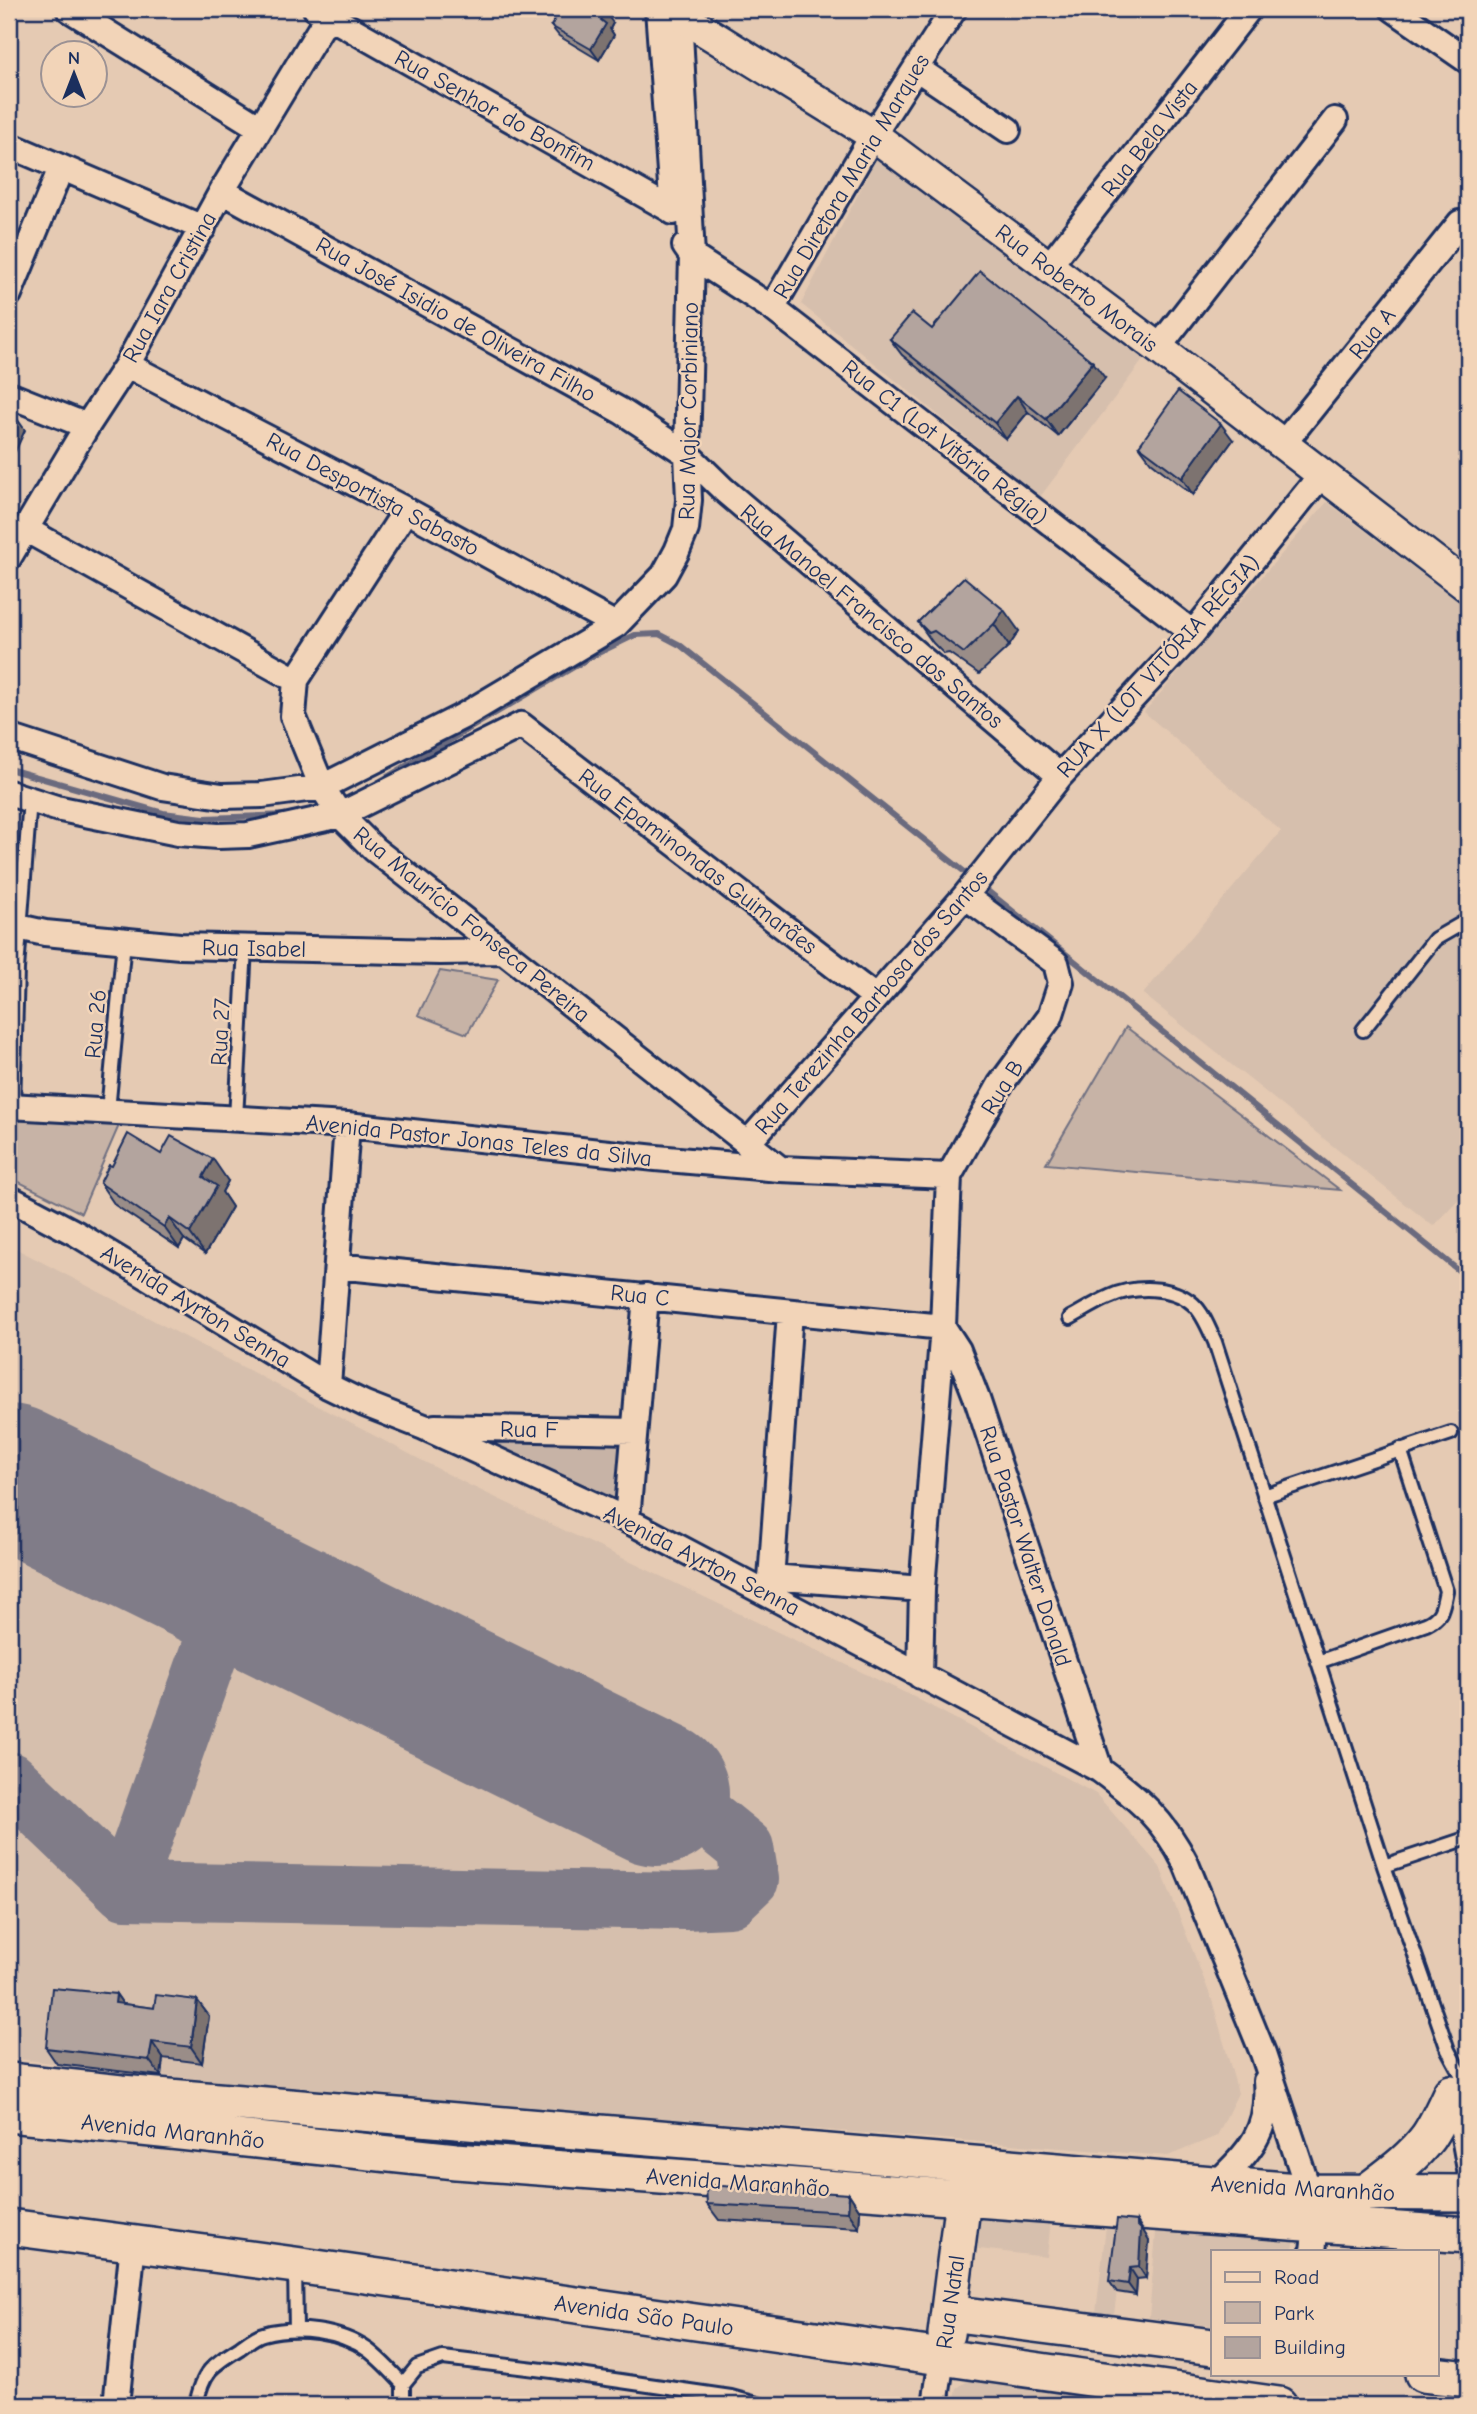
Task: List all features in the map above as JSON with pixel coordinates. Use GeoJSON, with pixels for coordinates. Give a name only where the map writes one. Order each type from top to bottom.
{"type":"FeatureCollection","features":[{"type":"Feature","properties":{"kind":"main road","name":"Avenida Maranhão"},"geometry":{"type":"LineString","coordinates":[[9,2081],[1308,2192],[1468,2195]]}},
{"type":"Feature","properties":{"kind":"main road"},"geometry":{"type":"LineString","coordinates":[[1365,2193],[1411,2157],[1460,2090]]}},
{"type":"Feature","properties":{"kind":"main road","name":"Avenida Maranhão"},"geometry":{"type":"LineString","coordinates":[[9,2114],[516,2166],[963,2199],[1315,2238],[1468,2235]]}},
{"type":"Feature","properties":{"kind":"main road"},"geometry":{"type":"LineString","coordinates":[[516,2166],[518,2126]]}},
{"type":"Feature","properties":{"kind":"main road","name":"Rua Natal"},"geometry":{"type":"LineString","coordinates":[[942,2358],[963,2199]]}},
{"type":"Feature","properties":{"kind":"main road","name":"Avenida São Paulo"},"geometry":{"type":"LineString","coordinates":[[9,2227],[1279,2405]]}},
{"type":"Feature","properties":{"kind":"main road"},"geometry":{"type":"LineString","coordinates":[[949,2313],[1211,2347]]}},
{"type":"Feature","properties":{"kind":"main road"},"geometry":{"type":"LineString","coordinates":[[1438,2376],[1468,2379]]}},
{"type":"Feature","properties":{"kind":"street"},"geometry":{"type":"LineString","coordinates":[[69,9],[260,128]]}},
{"type":"Feature","properties":{"kind":"street","name":"Rua Diretora Maria Marques"},"geometry":{"type":"LineString","coordinates":[[772,308],[873,135],[954,9]]}},
{"type":"Feature","properties":{"kind":"street","name":"Rua Bela Vista"},"geometry":{"type":"LineString","coordinates":[[1049,266],[1250,9]]}},
{"type":"Feature","properties":{"kind":"street"},"geometry":{"type":"LineString","coordinates":[[1393,9],[1468,61]]}},
{"type":"Feature","properties":{"kind":"street","name":"Rua Roberto Morais"},"geometry":{"type":"LineString","coordinates":[[673,10],[873,135],[1158,348],[1468,587]]}},
{"type":"Feature","properties":{"kind":"street","name":"Rua Major Corbiniano"},"geometry":{"type":"LineString","coordinates":[[673,10],[673,211],[681,242],[692,256]]}},
{"type":"Feature","properties":{"kind":"street","name":"Rua Major Corbiniano"},"geometry":{"type":"LineString","coordinates":[[9,737],[163,787],[222,796],[262,795],[322,787],[463,716],[616,625],[664,575],[686,529],[689,500],[687,454],[692,256],[673,10]]}},
{"type":"Feature","properties":{"kind":"street","name":"Rua Iara Cristina"},"geometry":{"type":"LineString","coordinates":[[9,557],[87,426],[127,365],[322,12]]}},
{"type":"Feature","properties":{"kind":"street","name":"Rua Senhor do Bonfim"},"geometry":{"type":"LineString","coordinates":[[322,12],[673,211]]}},
{"type":"Feature","properties":{"kind":"street"},"geometry":{"type":"LineString","coordinates":[[916,68],[1008,130]]}},
{"type":"Feature","properties":{"kind":"street"},"geometry":{"type":"LineString","coordinates":[[1158,348],[1335,120]]}},
{"type":"Feature","properties":{"kind":"street"},"geometry":{"type":"LineString","coordinates":[[9,145],[203,228]]}},
{"type":"Feature","properties":{"kind":"street"},"geometry":{"type":"LineString","coordinates":[[9,294],[61,168]]}},
{"type":"Feature","properties":{"kind":"street","name":"Rua José Isidio de Oliveira Filho"},"geometry":{"type":"LineString","coordinates":[[222,191],[548,369],[621,411],[687,454]]}},
{"type":"Feature","properties":{"kind":"street","name":"Rua A"},"geometry":{"type":"LineString","coordinates":[[1283,444],[1461,223]]}},
{"type":"Feature","properties":{"kind":"street","name":"Rua C1 (Lot Vitória Régia)"},"geometry":{"type":"LineString","coordinates":[[692,256],[772,308],[1193,633]]}},
{"type":"Feature","properties":{"kind":"street","name":"Rua Desportista Sabasto"},"geometry":{"type":"LineString","coordinates":[[127,365],[406,510],[616,625]]}},
{"type":"Feature","properties":{"kind":"street"},"geometry":{"type":"LineString","coordinates":[[9,395],[87,426]]}},
{"type":"Feature","properties":{"kind":"street","name":"Rua Manoel Francisco dos Santos"},"geometry":{"type":"LineString","coordinates":[[687,454],[750,512],[1060,776]]}},
{"type":"Feature","properties":{"kind":"street","name":"RUA X (LOT VITÓRIA RÉGIA)"},"geometry":{"type":"LineString","coordinates":[[995,859],[1060,776],[1193,633],[1322,474]]}},
{"type":"Feature","properties":{"kind":"street","name":"Rua Maurício Fonseca Pereira"},"geometry":{"type":"LineString","coordinates":[[406,510],[296,680],[293,716],[322,787],[340,815],[374,849],[780,1169]]}},
{"type":"Feature","properties":{"kind":"street"},"geometry":{"type":"LineString","coordinates":[[25,529],[296,680]]}},
{"type":"Feature","properties":{"kind":"street","name":"Rua Epaminondas Guimarães"},"geometry":{"type":"LineString","coordinates":[[340,815],[521,725],[875,997]]}},
{"type":"Feature","properties":{"kind":"street"},"geometry":{"type":"LineString","coordinates":[[19,796],[56,808],[142,827],[218,836],[248,835],[340,815]]}},
{"type":"Feature","properties":{"kind":"street","name":"Rua Terezinha Barbosa dos Santos"},"geometry":{"type":"LineString","coordinates":[[747,1144],[995,859]]}},
{"type":"Feature","properties":{"kind":"street","name":"Rua B"},"geometry":{"type":"LineString","coordinates":[[920,1676],[922,1588],[943,1327],[949,1176],[1000,1085],[1050,1017],[1061,983],[1056,963],[965,895]]}},
{"type":"Feature","properties":{"kind":"street","name":"Rua Isabel"},"geometry":{"type":"LineString","coordinates":[[14,926],[44,933],[180,946],[426,952],[501,951]]}},
{"type":"Feature","properties":{"kind":"street","name":"Avenida Pastor Jonas Teles da Silva"},"geometry":{"type":"LineString","coordinates":[[11,1106],[347,1125],[780,1169],[949,1176]]}},
{"type":"Feature","properties":{"kind":"street"},"geometry":{"type":"LineString","coordinates":[[328,1386],[347,1125]]}},
{"type":"Feature","properties":{"kind":"street","name":"Avenida Ayrton Senna"},"geometry":{"type":"LineString","coordinates":[[9,1198],[78,1234],[328,1386],[424,1427],[771,1586],[920,1676],[1100,1770],[1138,1800],[1174,1839],[1264,2053],[1308,2192]]}},
{"type":"Feature","properties":{"kind":"street","name":"Rua C"},"geometry":{"type":"LineString","coordinates":[[337,1266],[943,1327]]}},
{"type":"Feature","properties":{"kind":"street"},"geometry":{"type":"LineString","coordinates":[[627,1520],[646,1296]]}},
{"type":"Feature","properties":{"kind":"street"},"geometry":{"type":"LineString","coordinates":[[790,1312],[771,1586],[922,1588]]}},
{"type":"Feature","properties":{"kind":"street","name":"Rua Pastor Walter Donald"},"geometry":{"type":"LineString","coordinates":[[943,1327],[958,1350],[977,1399],[1100,1770]]}},
{"type":"Feature","properties":{"kind":"street","name":"Rua F"},"geometry":{"type":"LineString","coordinates":[[424,1427],[634,1431]]}},
{"type":"Feature","properties":{"kind":"street","name":"Avenida Ayrton Senna"},"geometry":{"type":"LineString","coordinates":[[1216,2184],[1241,2160],[1260,2134],[1267,2094],[1264,2053]]}},
{"type":"Feature","properties":{"kind":"street"},"geometry":{"type":"LineString","coordinates":[[116,2405],[133,2244]]}},
{"type":"Feature","properties":{"kind":"street","name":"Rua Natal"},"geometry":{"type":"LineString","coordinates":[[935,2405],[942,2358]]}},
{"type":"Feature","properties":{"kind":"lane"},"geometry":{"type":"LineString","coordinates":[[11,1106],[19,796]]}},
{"type":"Feature","properties":{"kind":"lane"},"geometry":{"type":"LineString","coordinates":[[1363,1030],[1435,939],[1468,920]]}},
{"type":"Feature","properties":{"kind":"lane","name":"Rua 26"},"geometry":{"type":"LineString","coordinates":[[108,1111],[124,941]]}},
{"type":"Feature","properties":{"kind":"lane","name":"Rua 27"},"geometry":{"type":"LineString","coordinates":[[236,1119],[245,947]]}},
{"type":"Feature","properties":{"kind":"lane"},"geometry":{"type":"LineString","coordinates":[[1070,1318],[1109,1296],[1126,1291],[1164,1290],[1183,1296],[1195,1306],[1215,1342],[1384,1866],[1460,2090],[1468,2195]]}},
{"type":"Feature","properties":{"kind":"lane"},"geometry":{"type":"LineString","coordinates":[[1264,1496],[1451,1433]]}},
{"type":"Feature","properties":{"kind":"lane"},"geometry":{"type":"LineString","coordinates":[[1318,1662],[1426,1624],[1437,1619],[1442,1609],[1446,1591],[1401,1449]]}},
{"type":"Feature","properties":{"kind":"lane"},"geometry":{"type":"LineString","coordinates":[[1384,1866],[1468,1838]]}},
{"type":"Feature","properties":{"kind":"lane"},"geometry":{"type":"LineString","coordinates":[[295,2265],[296,2329]]}},
{"type":"Feature","properties":{"kind":"lane"},"geometry":{"type":"LineString","coordinates":[[196,2405],[201,2381],[218,2361],[261,2334],[296,2329],[323,2331],[365,2347],[383,2361],[403,2384]]}},
{"type":"Feature","properties":{"kind":"lane"},"geometry":{"type":"LineString","coordinates":[[403,2405],[403,2384],[417,2367],[443,2358],[731,2397],[761,2405]]}},
{"type":"Feature","properties":{"kind":"shaded area"},"geometry":{"type":"Polygon","coordinates":[[[880,152],[1149,352],[1040,497],[801,304],[880,152]]]}},
{"type":"Feature","properties":{"kind":"shaded area"},"geometry":{"type":"Polygon","coordinates":[[[1327,502],[1468,609],[1468,1189],[1433,1226],[1143,994],[1281,831],[1144,712],[1327,502]]]}},
{"type":"Feature","properties":{"kind":"shaded area"},"geometry":{"type":"Polygon","coordinates":[[[9,1245],[467,1484],[914,1697],[1096,1794],[1160,1867],[1212,2000],[1238,2093],[1217,2136],[1168,2156],[304,2091],[9,2058],[9,1245]]]}},
{"type":"Feature","properties":{"kind":"shaded area"},"geometry":{"type":"Polygon","coordinates":[[[973,2212],[1051,2219],[1047,2257],[971,2248],[973,2212]]]}},
{"type":"Feature","properties":{"kind":"shaded area"},"geometry":{"type":"Polygon","coordinates":[[[1157,2220],[1295,2235],[1293,2250],[1211,2250],[1211,2326],[1149,2318],[1157,2220]]]}},
{"type":"Feature","properties":{"kind":"shaded area"},"geometry":{"type":"Polygon","coordinates":[[[1106,2226],[1125,2230],[1114,2314],[1096,2313],[1106,2226]]]}},
{"type":"Feature","properties":{"kind":"shaded area"},"geometry":{"type":"Polygon","coordinates":[[[972,2378],[1150,2402],[1149,2405],[954,2405],[957,2388],[972,2378]]]}},
{"type":"Feature","properties":{"kind":"green space"},"geometry":{"type":"Polygon","coordinates":[[[440,971],[498,980],[467,1034],[418,1015],[440,971]]]}},
{"type":"Feature","properties":{"kind":"green space"},"geometry":{"type":"Polygon","coordinates":[[[1126,1027],[1340,1190],[1046,1164],[1126,1027]]]}},
{"type":"Feature","properties":{"kind":"green space"},"geometry":{"type":"Polygon","coordinates":[[[9,1120],[120,1123],[81,1213],[9,1177],[9,1120]]]}},
{"type":"Feature","properties":{"kind":"green space"},"geometry":{"type":"Polygon","coordinates":[[[466,1438],[623,1441],[618,1502],[466,1438]]]}},
{"type":"Feature","properties":{"kind":"building"},"geometry":{"type":"Polygon","coordinates":[[[561,9],[599,9],[605,12],[601,20],[606,24],[591,49],[551,26],[561,9]]]}},
{"type":"Feature","properties":{"kind":"building"},"geometry":{"type":"Polygon","coordinates":[[[980,271],[1093,362],[1046,419],[1017,396],[995,423],[890,339],[912,313],[932,329],[980,271]]]}},
{"type":"Feature","properties":{"kind":"building"},"geometry":{"type":"Polygon","coordinates":[[[1178,391],[1221,424],[1182,478],[1139,446],[1178,391]]]}},
{"type":"Feature","properties":{"kind":"building"},"geometry":{"type":"Polygon","coordinates":[[[964,577],[1004,610],[994,624],[964,653],[934,631],[929,633],[918,622],[964,577]]]}},
{"type":"Feature","properties":{"kind":"building"},"geometry":{"type":"Polygon","coordinates":[[[128,1134],[161,1154],[171,1136],[213,1159],[203,1177],[217,1186],[190,1233],[169,1218],[164,1227],[100,1183],[128,1134]]]}},
{"type":"Feature","properties":{"kind":"building"},"geometry":{"type":"Polygon","coordinates":[[[52,1988],[116,1994],[115,2003],[154,2008],[156,1995],[197,2000],[191,2047],[152,2042],[149,2060],[46,2048],[52,1988]]]}},
{"type":"Feature","properties":{"kind":"building"},"geometry":{"type":"Polygon","coordinates":[[[706,2185],[849,2194],[848,2212],[707,2204],[706,2185]]]}},
{"type":"Feature","properties":{"kind":"building"},"geometry":{"type":"Polygon","coordinates":[[[1117,2219],[1137,2221],[1141,2229],[1139,2267],[1130,2268],[1128,2284],[1109,2281],[1117,2219]]]}},
{"type":"Feature","properties":{"kind":"waterway"},"geometry":{"type":"LineString","coordinates":[[377,783],[594,655],[635,635],[659,634],[680,645],[971,877]]}},
{"type":"Feature","properties":{"kind":"waterway"},"geometry":{"type":"LineString","coordinates":[[9,769],[163,813],[204,818],[289,815]]}},
{"type":"Feature","properties":{"kind":"waterway"},"geometry":{"type":"LineString","coordinates":[[979,884],[1468,1278]]}},
{"type":"Feature","properties":{"kind":"taxiway"},"geometry":{"type":"LineString","coordinates":[[125,1891],[233,1586]]}},
{"type":"Feature","properties":{"kind":"taxiway"},"geometry":{"type":"LineString","coordinates":[[9,1780],[125,1891],[685,1901],[729,1899],[750,1879],[745,1848],[713,1822],[657,1794]]}},
{"type":"Feature","properties":{"kind":"runway"},"geometry":{"type":"LineString","coordinates":[[9,1476],[657,1794]]}}]}
